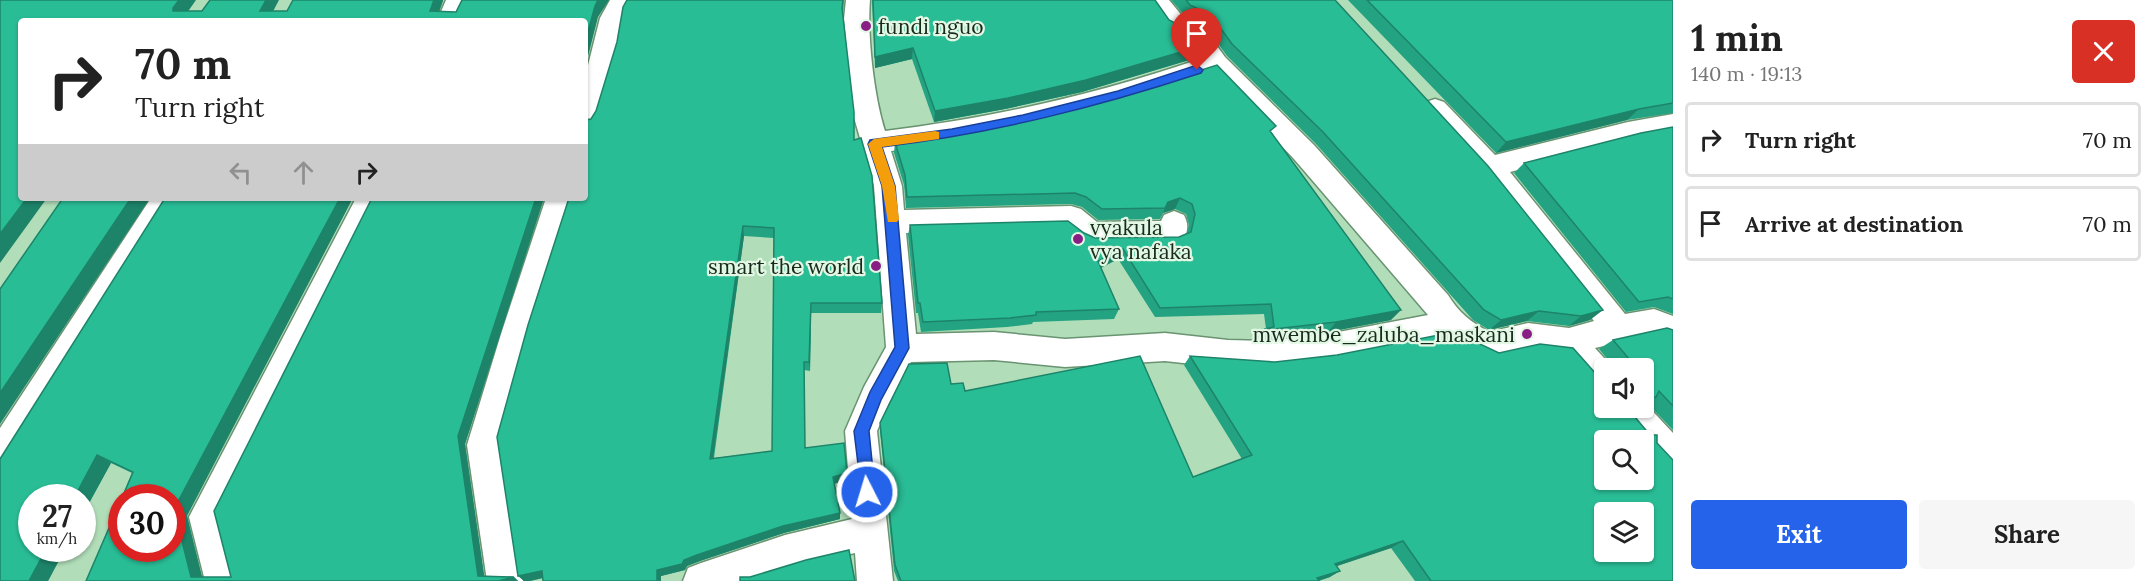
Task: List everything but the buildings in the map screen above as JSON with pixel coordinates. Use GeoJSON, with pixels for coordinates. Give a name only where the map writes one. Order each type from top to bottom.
{"type":"FeatureCollection","features":[{"type":"Feature","properties":{"kind":"street"},"geometry":{"type":"LineString","coordinates":[[450,18],[458,0]]}},
{"type":"Feature","properties":{"kind":"street"},"geometry":{"type":"LineString","coordinates":[[588,111],[605,53],[612,18],[622,0]]}},
{"type":"Feature","properties":{"kind":"street"},"geometry":{"type":"LineString","coordinates":[[858,0],[856,19],[866,114],[888,186],[893,222],[902,348],[875,397],[861,431],[875,581]]}},
{"type":"Feature","properties":{"kind":"street"},"geometry":{"type":"LineString","coordinates":[[1156,0],[1175,24],[1195,34],[1216,63],[1304,152],[1437,304],[1446,321],[1458,330],[1487,346],[1528,337],[1569,342],[1618,328],[1654,322],[1673,330]]}},
{"type":"Feature","properties":{"kind":"street"},"geometry":{"type":"LineString","coordinates":[[874,144],[1023,120],[1119,95],[1216,63]]}},
{"type":"Feature","properties":{"kind":"street"},"geometry":{"type":"LineString","coordinates":[[1420,92],[1490,167],[1618,328]]}},
{"type":"Feature","properties":{"kind":"street"},"geometry":{"type":"LineString","coordinates":[[1490,167],[1628,132],[1673,124]]}},
{"type":"Feature","properties":{"kind":"street"},"geometry":{"type":"LineString","coordinates":[[0,457],[164,201]]}},
{"type":"Feature","properties":{"kind":"street"},"geometry":{"type":"LineString","coordinates":[[223,581],[206,517],[368,201]]}},
{"type":"Feature","properties":{"kind":"street"},"geometry":{"type":"LineString","coordinates":[[505,581],[484,445],[516,334],[559,201]]}},
{"type":"Feature","properties":{"kind":"street"},"geometry":{"type":"LineString","coordinates":[[893,222],[1071,217],[1091,234],[1173,233],[1174,223]]}},
{"type":"Feature","properties":{"kind":"street"},"geometry":{"type":"LineString","coordinates":[[902,348],[994,346],[1065,353],[1166,347],[1228,354],[1266,355],[1328,348],[1438,327],[1458,330]]}},
{"type":"Feature","properties":{"kind":"street"},"geometry":{"type":"LineString","coordinates":[[1569,342],[1594,370]]}},
{"type":"Feature","properties":{"kind":"street"},"geometry":{"type":"LineString","coordinates":[[1637,418],[1673,457]]}},
{"type":"Feature","properties":{"kind":"street"},"geometry":{"type":"LineString","coordinates":[[701,581],[767,557],[830,539],[871,533]]}},
{"type":"Feature","properties":{"kind":"slow traffic"},"geometry":{"type":"LineString","coordinates":[[892,219],[888,186],[874,144],[935,136]]}},
{"type":"Feature","properties":{"kind":"place","name":"fundi nguo"},"geometry":{"type":"Point","coordinates":[866,26]}},
{"type":"Feature","properties":{"kind":"place","name":"vyakula vya nafaka"},"geometry":{"type":"Point","coordinates":[1078,239]}},
{"type":"Feature","properties":{"kind":"place","name":"smart the world"},"geometry":{"type":"Point","coordinates":[876,266]}},
{"type":"Feature","properties":{"kind":"place","name":"mwembe_zaluba_maskani"},"geometry":{"type":"Point","coordinates":[1527,334]}},
{"type":"Feature","properties":{"kind":"route"},"geometry":{"type":"LineString","coordinates":[[867,492],[861,431],[875,397],[902,348],[893,222],[888,186],[874,144],[1023,120],[1119,95],[1197,70]]}}]}
